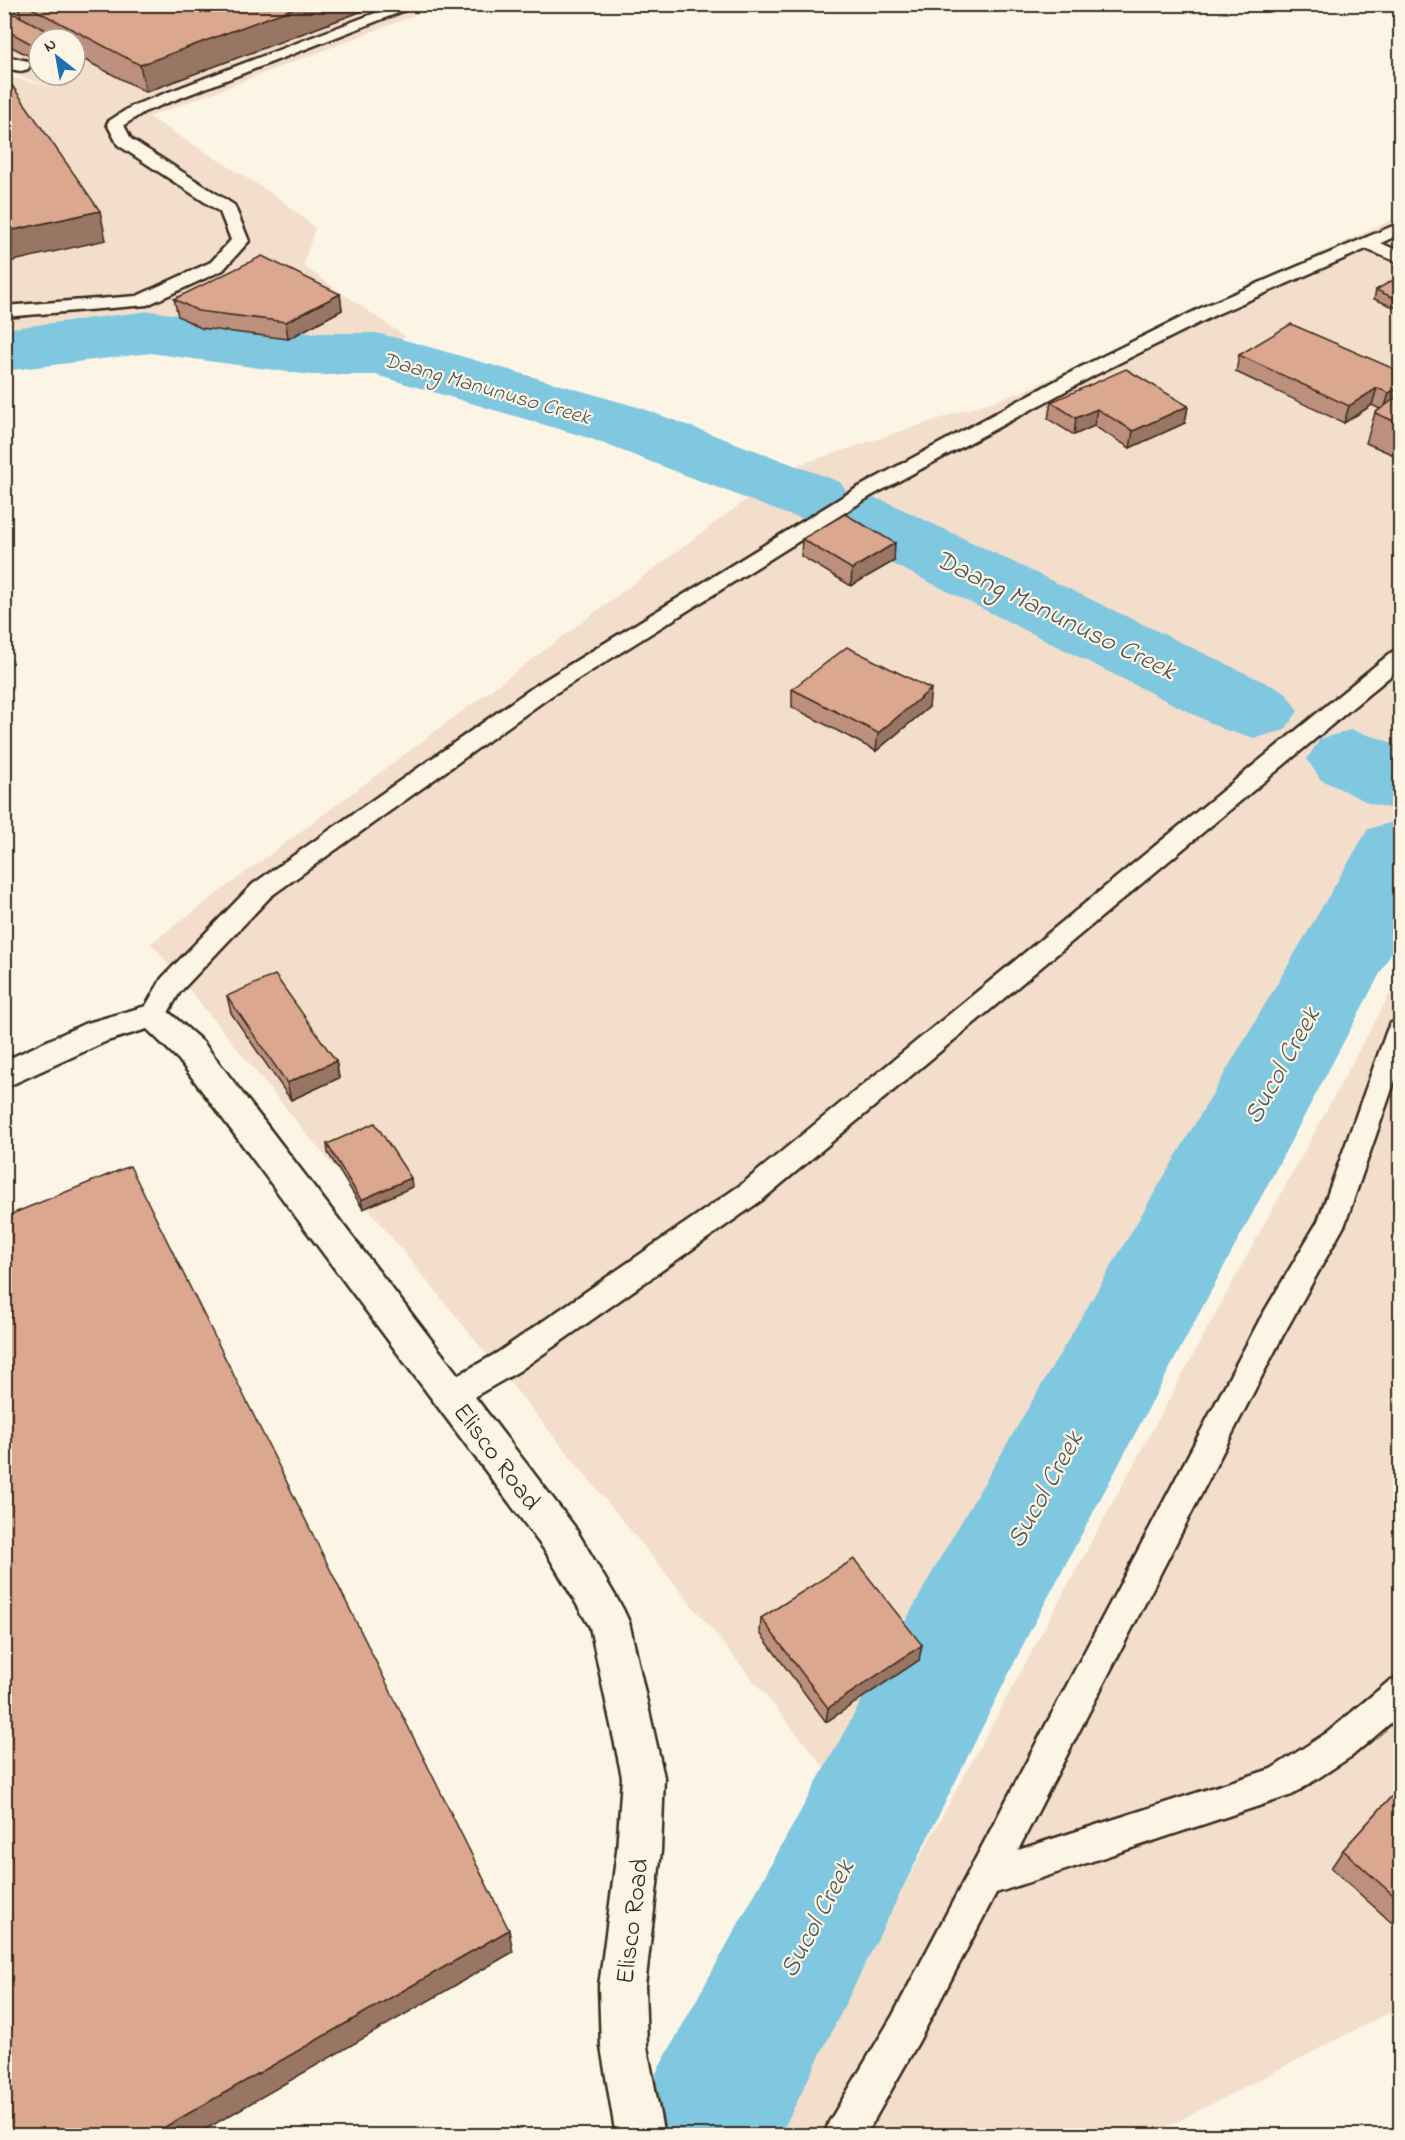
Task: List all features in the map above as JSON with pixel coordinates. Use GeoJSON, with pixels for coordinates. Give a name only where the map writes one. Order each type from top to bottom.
{"type":"FeatureCollection","features":[{"type":"Feature","properties":{"kind":"main road"},"geometry":{"type":"LineString","coordinates":[[4,1076],[75,1040],[123,1021],[153,1016]]}},
{"type":"Feature","properties":{"kind":"main road","name":"Elisco Road"},"geometry":{"type":"LineString","coordinates":[[153,1016],[190,1051],[452,1394],[560,1539],[609,1622],[643,1776],[639,1851],[622,1986],[624,2047],[640,2136]]}},
{"type":"Feature","properties":{"kind":"lane"},"geometry":{"type":"LineString","coordinates":[[4,312],[141,301],[217,266],[240,241],[228,209],[124,141],[115,124],[138,109],[414,4]]}},
{"type":"Feature","properties":{"kind":"lane"},"geometry":{"type":"LineString","coordinates":[[153,1016],[171,985],[262,890],[543,691],[894,475],[1088,371],[1211,310],[1401,228]]}},
{"type":"Feature","properties":{"kind":"lane"},"geometry":{"type":"LineString","coordinates":[[1366,243],[1401,258]]}},
{"type":"Feature","properties":{"kind":"lane"},"geometry":{"type":"LineString","coordinates":[[452,1394],[508,1362],[752,1192],[1401,657]]}},
{"type":"Feature","properties":{"kind":"lane"},"geometry":{"type":"LineString","coordinates":[[843,2136],[906,2028],[1271,1328],[1331,1224],[1401,1030]]}},
{"type":"Feature","properties":{"kind":"lane"},"geometry":{"type":"LineString","coordinates":[[983,1879],[1280,1783],[1340,1744],[1401,1694]]}},
{"type":"Feature","properties":{"kind":"shaded area"},"geometry":{"type":"Polygon","coordinates":[[[84,5],[442,5],[149,117],[279,198],[315,228],[303,266],[406,337],[374,349],[103,332],[5,344],[5,76],[27,81],[27,87],[87,87],[87,27],[27,27],[27,79],[5,71],[4,32],[84,5]]]}},
{"type":"Feature","properties":{"kind":"shaded area"},"geometry":{"type":"Polygon","coordinates":[[[1400,216],[1400,816],[1272,1031],[846,1794],[151,943],[789,468],[1021,392],[1400,216]]]}},
{"type":"Feature","properties":{"kind":"shaded area"},"geometry":{"type":"Polygon","coordinates":[[[1400,975],[1400,2007],[1151,2135],[768,2136],[1400,975]]]}},
{"type":"Feature","properties":{"kind":"building"},"geometry":{"type":"Polygon","coordinates":[[[24,4],[305,4],[140,65],[87,37],[87,27],[68,27],[24,4]]]}},
{"type":"Feature","properties":{"kind":"building"},"geometry":{"type":"Polygon","coordinates":[[[18,6],[21,17],[15,14],[4,16],[4,11],[18,6]]]}},
{"type":"Feature","properties":{"kind":"building"},"geometry":{"type":"Polygon","coordinates":[[[15,14],[40,27],[27,27],[27,41],[4,29],[4,18],[15,14]]]}},
{"type":"Feature","properties":{"kind":"building"},"geometry":{"type":"Polygon","coordinates":[[[4,74],[100,211],[4,232],[4,74]]]}},
{"type":"Feature","properties":{"kind":"building"},"geometry":{"type":"Polygon","coordinates":[[[262,256],[340,294],[286,322],[198,311],[174,299],[262,256]]]}},
{"type":"Feature","properties":{"kind":"building"},"geometry":{"type":"Polygon","coordinates":[[[1391,281],[1401,284],[1401,301],[1376,290],[1391,281]]]}},
{"type":"Feature","properties":{"kind":"building"},"geometry":{"type":"Polygon","coordinates":[[[1291,324],[1401,372],[1401,386],[1389,393],[1377,388],[1349,406],[1239,355],[1291,324]]]}},
{"type":"Feature","properties":{"kind":"building"},"geometry":{"type":"Polygon","coordinates":[[[1126,369],[1188,406],[1133,431],[1097,409],[1076,418],[1051,402],[1126,369]]]}},
{"type":"Feature","properties":{"kind":"building"},"geometry":{"type":"Polygon","coordinates":[[[1401,394],[1401,424],[1375,413],[1401,394]]]}},
{"type":"Feature","properties":{"kind":"building"},"geometry":{"type":"Polygon","coordinates":[[[845,514],[895,543],[852,569],[802,539],[845,514]]]}},
{"type":"Feature","properties":{"kind":"building"},"geometry":{"type":"Polygon","coordinates":[[[847,647],[931,689],[878,733],[792,689],[847,647]]]}},
{"type":"Feature","properties":{"kind":"building"},"geometry":{"type":"Polygon","coordinates":[[[275,975],[336,1061],[287,1083],[227,996],[275,975]]]}},
{"type":"Feature","properties":{"kind":"building"},"geometry":{"type":"Polygon","coordinates":[[[375,1123],[411,1178],[361,1200],[327,1144],[375,1123]]]}},
{"type":"Feature","properties":{"kind":"building"},"geometry":{"type":"Polygon","coordinates":[[[130,1166],[509,1930],[149,2136],[4,2136],[4,1217],[130,1166]]]}},
{"type":"Feature","properties":{"kind":"building"},"geometry":{"type":"Polygon","coordinates":[[[854,1559],[922,1645],[828,1708],[761,1618],[854,1559]]]}},
{"type":"Feature","properties":{"kind":"building"},"geometry":{"type":"Polygon","coordinates":[[[1401,1786],[1401,1902],[1343,1850],[1401,1786]]]}},
{"type":"Feature","properties":{"kind":"waterway","name":"Daang Manunuso Creek"},"geometry":{"type":"LineString","coordinates":[[4,350],[150,332],[310,354],[376,354],[615,423],[813,498]]}},
{"type":"Feature","properties":{"kind":"waterway","name":"Daang Manunuso Creek"},"geometry":{"type":"LineString","coordinates":[[858,517],[1255,711]]}},
{"type":"Feature","properties":{"kind":"waterway","name":"Daang Manunuso Creek"},"geometry":{"type":"LineString","coordinates":[[1351,759],[1400,782]]}},
{"type":"Feature","properties":{"kind":"waterway","name":"Sucol Creek"},"geometry":{"type":"LineString","coordinates":[[702,2136],[986,1593],[1400,851]]}}]}
